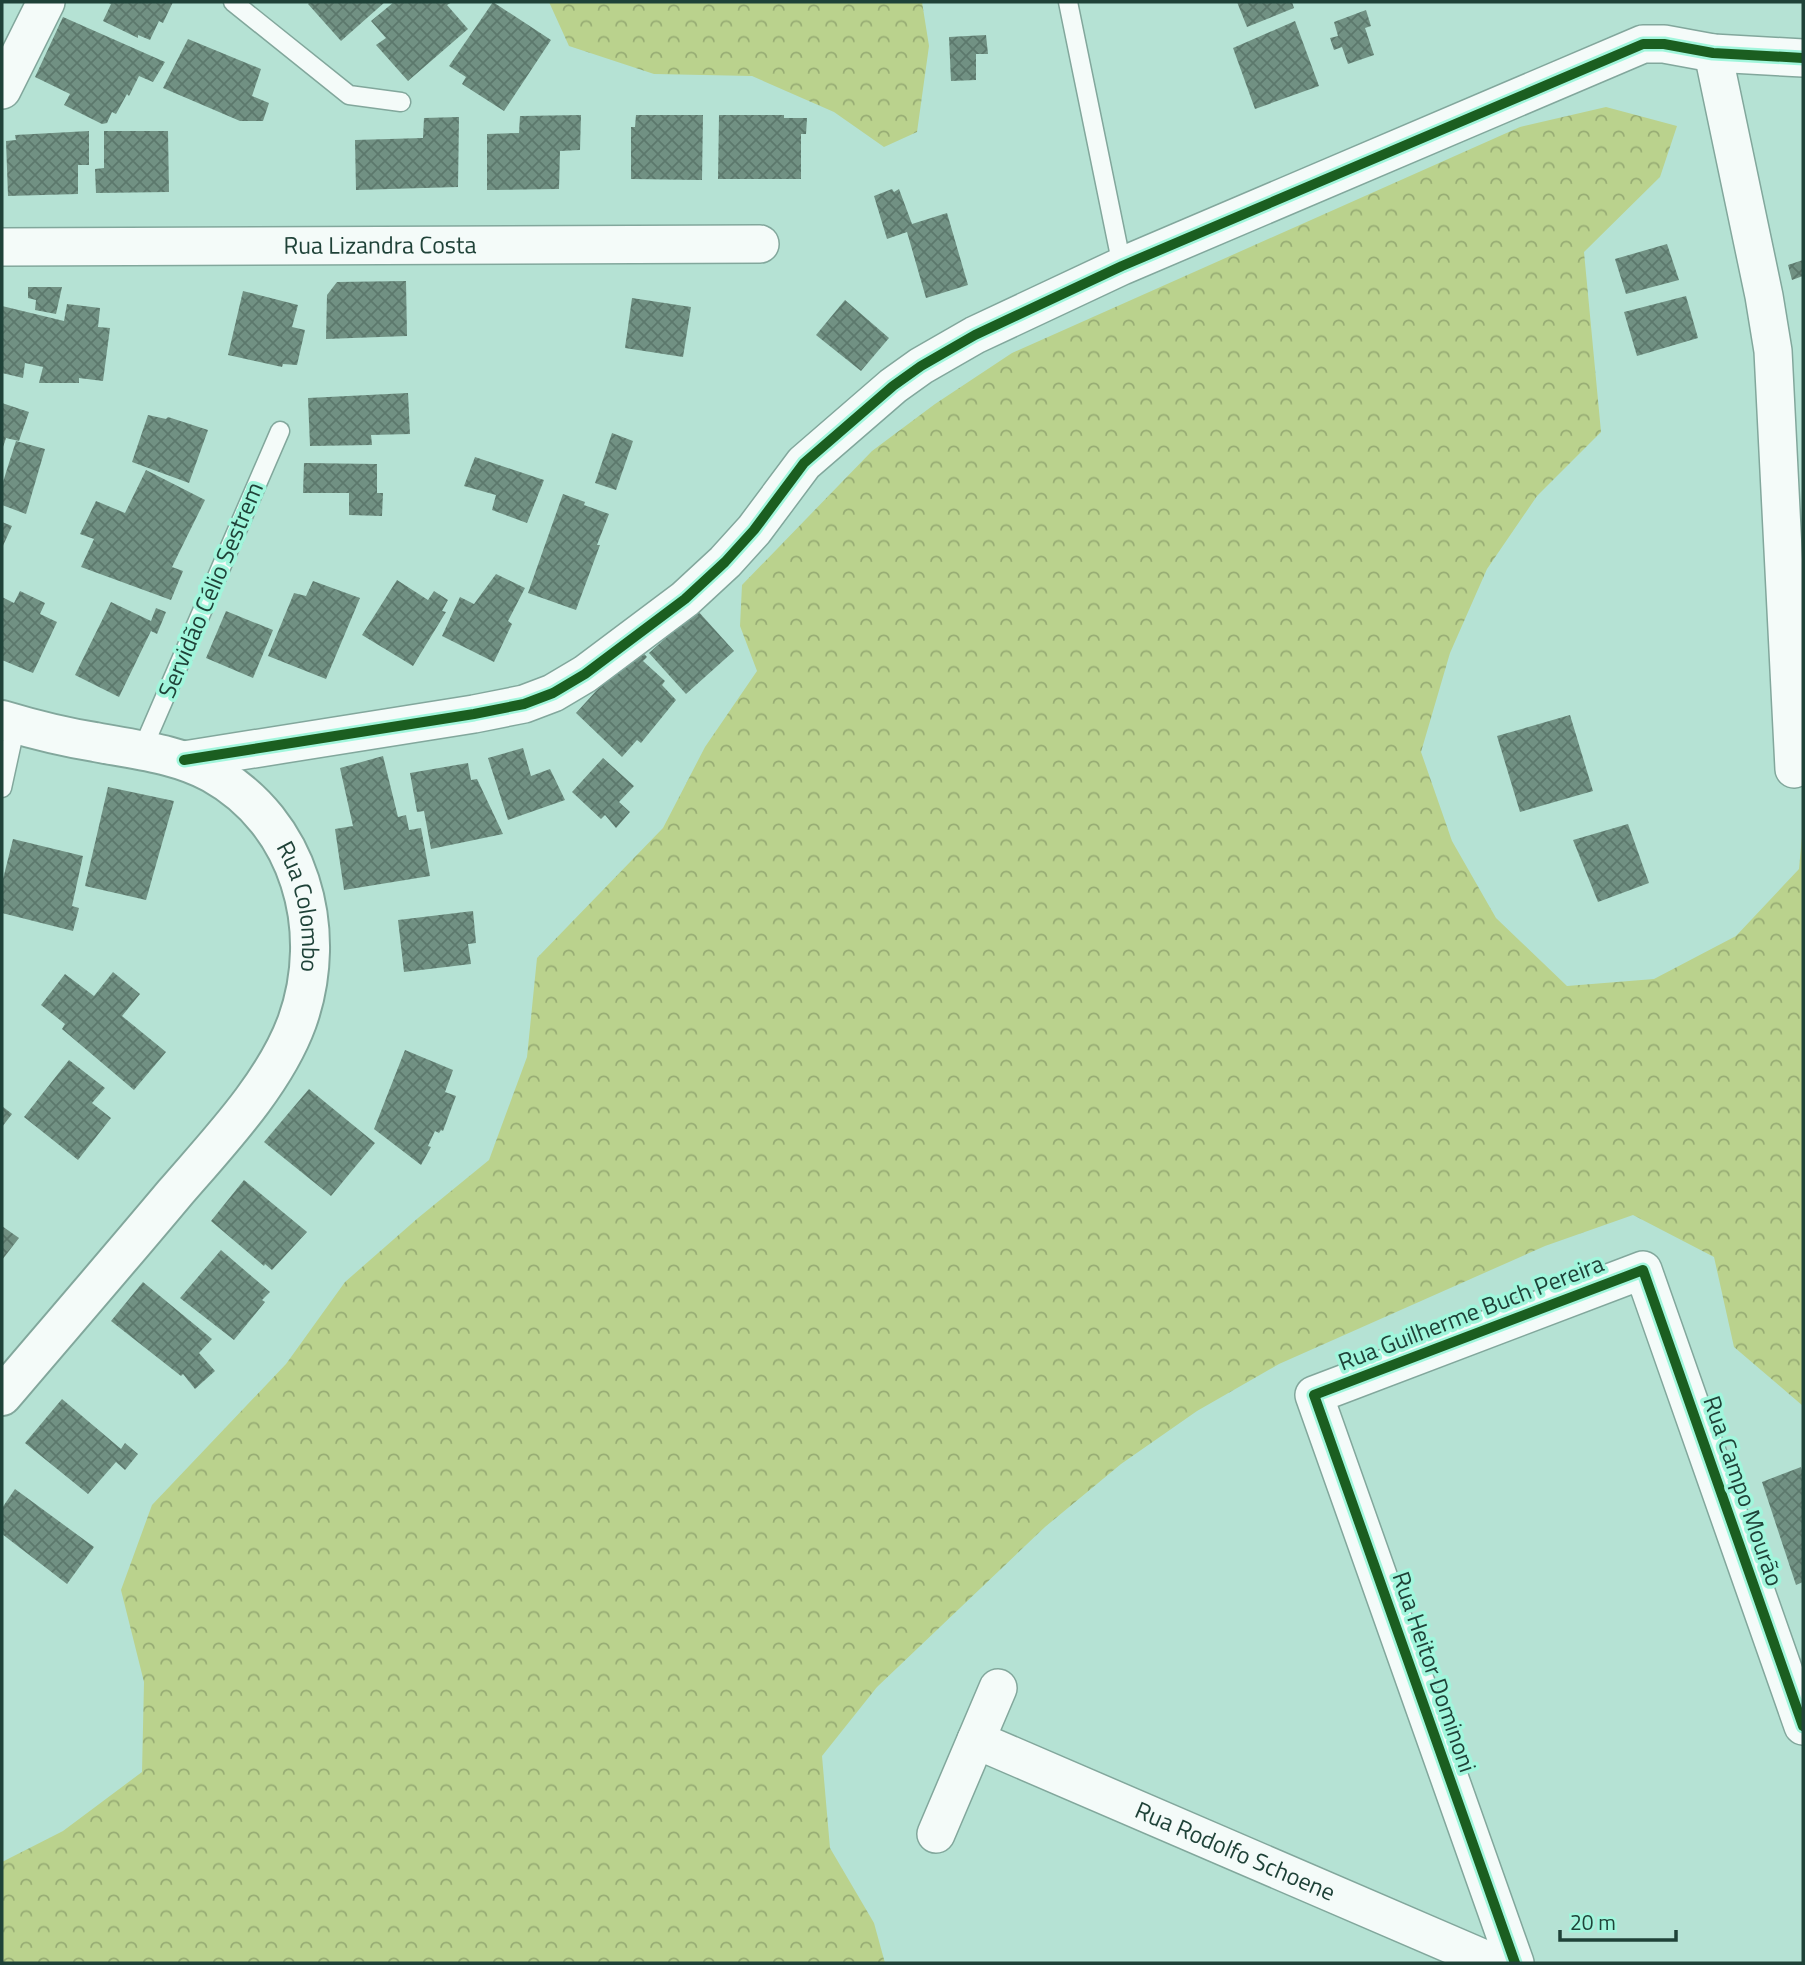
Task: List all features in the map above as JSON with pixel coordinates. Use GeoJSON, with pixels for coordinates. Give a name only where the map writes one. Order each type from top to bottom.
{"type":"FeatureCollection","features":[{"type":"Feature","properties":{"kind":"street"},"geometry":{"type":"LineString","coordinates":[[2,90],[46,2]]}},
{"type":"Feature","properties":{"kind":"street"},"geometry":{"type":"LineString","coordinates":[[184,760],[474,714],[524,704],[553,693],[585,674],[685,599],[725,562],[754,530],[804,463],[893,386],[975,335],[1122,266],[1643,44],[1664,44],[1713,53],[1803,58]]}},
{"type":"Feature","properties":{"kind":"street"},"geometry":{"type":"LineString","coordinates":[[1713,53],[1773,351],[1794,769]]}},
{"type":"Feature","properties":{"kind":"street","name":"Rua Lizandra Costa"},"geometry":{"type":"LineString","coordinates":[[2,247],[760,244]]}},
{"type":"Feature","properties":{"kind":"street","name":"Rua Colombo"},"geometry":{"type":"LineString","coordinates":[[2,1396],[218,1143],[266,1081],[296,1024],[305,994],[311,937],[308,911],[290,856],[263,814],[241,793],[213,774],[184,760],[69,738],[9,722]]}},
{"type":"Feature","properties":{"kind":"street","name":"Rua Guilherme Buch Pereira"},"geometry":{"type":"LineString","coordinates":[[1314,1395],[1643,1270]]}},
{"type":"Feature","properties":{"kind":"street","name":"Rua Campo Mourão"},"geometry":{"type":"LineString","coordinates":[[1643,1270],[1790,1647],[1803,1726]]}},
{"type":"Feature","properties":{"kind":"street","name":"Rua Heitor Dominoni"},"geometry":{"type":"LineString","coordinates":[[1314,1395],[1515,1963]]}},
{"type":"Feature","properties":{"kind":"street"},"geometry":{"type":"LineString","coordinates":[[936,1834],[998,1688]]}},
{"type":"Feature","properties":{"kind":"street","name":"Rua Rodolfo Schoene"},"geometry":{"type":"LineString","coordinates":[[976,1740],[1494,1963]]}},
{"type":"Feature","properties":{"kind":"lane"},"geometry":{"type":"LineString","coordinates":[[233,2],[349,95],[401,102]]}},
{"type":"Feature","properties":{"kind":"lane"},"geometry":{"type":"LineString","coordinates":[[1068,2],[1122,266]]}},
{"type":"Feature","properties":{"kind":"lane","name":"Servidão Célio Sestrem"},"geometry":{"type":"LineString","coordinates":[[142,750],[280,431]]}},
{"type":"Feature","properties":{"kind":"lane"},"geometry":{"type":"LineString","coordinates":[[2,788],[9,722]]}},
{"type":"Feature","properties":{"kind":"green space"},"geometry":{"type":"Polygon","coordinates":[[[549,2],[922,2],[929,46],[917,132],[884,147],[834,112],[752,76],[654,74],[569,46],[549,2]]]}},
{"type":"Feature","properties":{"kind":"green space"},"geometry":{"type":"Polygon","coordinates":[[[1606,107],[1677,126],[1660,177],[1584,252],[1601,432],[1537,496],[1487,569],[1450,653],[1421,752],[1452,841],[1496,918],[1567,986],[1654,979],[1736,936],[1799,869],[1803,826],[1803,1406],[1734,1347],[1714,1257],[1633,1215],[1545,1246],[1279,1364],[1197,1411],[1121,1464],[1045,1527],[877,1687],[822,1756],[830,1848],[874,1923],[885,1963],[2,1963],[2,1862],[63,1831],[142,1772],[144,1682],[121,1590],[152,1505],[286,1364],[345,1282],[489,1160],[527,1057],[537,958],[663,828],[705,747],[757,671],[740,626],[742,585],[872,451],[935,404],[1012,353],[1520,127],[1606,107]]]}},
{"type":"Feature","properties":{"kind":"building"},"geometry":{"type":"Polygon","coordinates":[[[107,2],[173,2],[163,23],[159,21],[150,40],[138,35],[138,38],[103,21],[111,4],[107,2]]]}},
{"type":"Feature","properties":{"kind":"building"},"geometry":{"type":"Polygon","coordinates":[[[385,2],[341,41],[308,4],[385,2]]]}},
{"type":"Feature","properties":{"kind":"building"},"geometry":{"type":"Polygon","coordinates":[[[394,2],[452,2],[447,5],[468,29],[408,81],[376,45],[386,38],[371,21],[394,2]]]}},
{"type":"Feature","properties":{"kind":"building"},"geometry":{"type":"Polygon","coordinates":[[[493,2],[551,40],[504,111],[462,84],[466,77],[449,66],[493,2]]]}},
{"type":"Feature","properties":{"kind":"building"},"geometry":{"type":"Polygon","coordinates":[[[1237,2],[1292,2],[1294,8],[1247,27],[1237,2]]]}},
{"type":"Feature","properties":{"kind":"building"},"geometry":{"type":"Polygon","coordinates":[[[1366,10],[1371,26],[1365,28],[1374,55],[1348,64],[1342,47],[1334,50],[1330,38],[1338,36],[1334,22],[1366,10]]]}},
{"type":"Feature","properties":{"kind":"building"},"geometry":{"type":"Polygon","coordinates":[[[63,17],[165,62],[153,82],[139,76],[129,96],[127,94],[116,114],[112,112],[107,123],[102,124],[64,105],[70,94],[35,77],[63,17]]]}},
{"type":"Feature","properties":{"kind":"building"},"geometry":{"type":"Polygon","coordinates":[[[1295,21],[1319,86],[1255,109],[1233,48],[1295,21]]]}},
{"type":"Feature","properties":{"kind":"building"},"geometry":{"type":"Polygon","coordinates":[[[986,35],[988,54],[976,54],[976,80],[951,81],[949,37],[986,35]]]}},
{"type":"Feature","properties":{"kind":"building"},"geometry":{"type":"Polygon","coordinates":[[[188,39],[261,69],[252,96],[269,103],[263,121],[240,121],[163,88],[188,39]]]}},
{"type":"Feature","properties":{"kind":"building"},"geometry":{"type":"Polygon","coordinates":[[[581,115],[580,150],[560,151],[559,189],[487,190],[487,134],[519,133],[520,116],[581,115]]]}},
{"type":"Feature","properties":{"kind":"building"},"geometry":{"type":"Polygon","coordinates":[[[636,115],[703,115],[702,180],[631,179],[631,127],[635,127],[636,115]]]}},
{"type":"Feature","properties":{"kind":"building"},"geometry":{"type":"Polygon","coordinates":[[[719,115],[784,115],[784,118],[807,118],[806,134],[801,134],[801,179],[718,179],[719,115]]]}},
{"type":"Feature","properties":{"kind":"building"},"geometry":{"type":"Polygon","coordinates":[[[459,117],[458,187],[356,190],[355,140],[423,138],[424,118],[459,117]]]}},
{"type":"Feature","properties":{"kind":"building"},"geometry":{"type":"Polygon","coordinates":[[[89,131],[89,165],[78,165],[78,194],[8,196],[6,141],[16,140],[15,135],[89,131]]]}},
{"type":"Feature","properties":{"kind":"building"},"geometry":{"type":"Polygon","coordinates":[[[104,131],[168,131],[169,192],[96,193],[95,169],[104,168],[104,131]]]}},
{"type":"Feature","properties":{"kind":"building"},"geometry":{"type":"Polygon","coordinates":[[[892,189],[894,192],[899,189],[912,224],[947,213],[968,285],[926,298],[907,232],[887,239],[874,196],[892,189]]]}},
{"type":"Feature","properties":{"kind":"building"},"geometry":{"type":"Polygon","coordinates":[[[1667,244],[1679,280],[1626,294],[1615,259],[1667,244]]]}},
{"type":"Feature","properties":{"kind":"building"},"geometry":{"type":"Polygon","coordinates":[[[1803,260],[1803,276],[1792,280],[1788,265],[1803,260]]]}},
{"type":"Feature","properties":{"kind":"building"},"geometry":{"type":"Polygon","coordinates":[[[406,281],[407,336],[326,339],[327,295],[337,282],[406,281]]]}},
{"type":"Feature","properties":{"kind":"building"},"geometry":{"type":"Polygon","coordinates":[[[28,287],[62,287],[56,314],[35,310],[36,300],[28,298],[28,287]]]}},
{"type":"Feature","properties":{"kind":"building"},"geometry":{"type":"Polygon","coordinates":[[[243,291],[298,305],[292,327],[305,330],[297,365],[283,364],[282,367],[228,355],[243,291]]]}},
{"type":"Feature","properties":{"kind":"building"},"geometry":{"type":"Polygon","coordinates":[[[1686,296],[1698,338],[1637,356],[1624,312],[1686,296]]]}},
{"type":"Feature","properties":{"kind":"building"},"geometry":{"type":"Polygon","coordinates":[[[632,298],[691,307],[683,357],[625,348],[632,298]]]}},
{"type":"Feature","properties":{"kind":"building"},"geometry":{"type":"Polygon","coordinates":[[[845,300],[889,338],[861,371],[816,335],[845,300]]]}},
{"type":"Feature","properties":{"kind":"building"},"geometry":{"type":"Polygon","coordinates":[[[67,304],[100,308],[98,327],[110,328],[103,381],[79,378],[79,383],[39,383],[43,367],[25,363],[23,378],[2,373],[2,306],[64,321],[67,304]]]}},
{"type":"Feature","properties":{"kind":"building"},"geometry":{"type":"Polygon","coordinates":[[[408,393],[410,434],[371,435],[372,445],[310,446],[308,398],[408,393]]]}},
{"type":"Feature","properties":{"kind":"building"},"geometry":{"type":"Polygon","coordinates":[[[2,403],[29,412],[19,441],[6,438],[2,450],[2,403]]]}},
{"type":"Feature","properties":{"kind":"building"},"geometry":{"type":"Polygon","coordinates":[[[148,415],[166,419],[168,417],[208,430],[189,483],[132,462],[148,415]]]}},
{"type":"Feature","properties":{"kind":"building"},"geometry":{"type":"Polygon","coordinates":[[[612,433],[633,441],[616,490],[595,483],[612,433]]]}},
{"type":"Feature","properties":{"kind":"building"},"geometry":{"type":"Polygon","coordinates":[[[16,441],[45,449],[26,514],[2,505],[2,485],[16,441]]]}},
{"type":"Feature","properties":{"kind":"building"},"geometry":{"type":"Polygon","coordinates":[[[475,457],[544,480],[527,523],[492,510],[496,495],[464,486],[475,457]]]}},
{"type":"Feature","properties":{"kind":"building"},"geometry":{"type":"Polygon","coordinates":[[[304,463],[377,464],[377,493],[383,493],[382,516],[349,515],[349,493],[303,493],[304,463]]]}},
{"type":"Feature","properties":{"kind":"building"},"geometry":{"type":"Polygon","coordinates":[[[146,470],[205,500],[172,567],[183,571],[171,600],[81,567],[94,539],[80,534],[96,501],[125,513],[146,470]]]}},
{"type":"Feature","properties":{"kind":"building"},"geometry":{"type":"Polygon","coordinates":[[[563,494],[609,514],[576,610],[528,593],[563,494]]]}},
{"type":"Feature","properties":{"kind":"building"},"geometry":{"type":"Polygon","coordinates":[[[2,522],[12,526],[2,548],[2,522]]]}},
{"type":"Feature","properties":{"kind":"building"},"geometry":{"type":"Polygon","coordinates":[[[496,574],[525,588],[508,621],[512,624],[494,662],[442,636],[460,597],[474,604],[496,574]]]}},
{"type":"Feature","properties":{"kind":"building"},"geometry":{"type":"Polygon","coordinates":[[[397,580],[428,600],[434,591],[448,600],[442,611],[446,612],[413,666],[362,635],[397,580]]]}},
{"type":"Feature","properties":{"kind":"building"},"geometry":{"type":"Polygon","coordinates":[[[313,581],[360,598],[326,679],[268,656],[294,593],[306,596],[313,581]]]}},
{"type":"Feature","properties":{"kind":"building"},"geometry":{"type":"Polygon","coordinates":[[[20,591],[45,603],[40,614],[57,622],[33,673],[2,660],[2,597],[14,603],[20,591]]]}},
{"type":"Feature","properties":{"kind":"building"},"geometry":{"type":"Polygon","coordinates":[[[111,602],[151,621],[156,608],[166,612],[157,634],[151,631],[119,697],[75,675],[111,602]]]}},
{"type":"Feature","properties":{"kind":"building"},"geometry":{"type":"Polygon","coordinates":[[[697,610],[734,651],[686,694],[649,653],[697,610]]]}},
{"type":"Feature","properties":{"kind":"building"},"geometry":{"type":"Polygon","coordinates":[[[226,611],[273,630],[253,678],[206,658],[226,611]]]}},
{"type":"Feature","properties":{"kind":"building"},"geometry":{"type":"Polygon","coordinates":[[[637,646],[647,657],[643,661],[665,681],[662,685],[676,700],[641,743],[637,740],[622,757],[576,713],[637,646]]]}},
{"type":"Feature","properties":{"kind":"building"},"geometry":{"type":"Polygon","coordinates":[[[1570,715],[1593,791],[1520,812],[1497,736],[1570,715]]]}},
{"type":"Feature","properties":{"kind":"building"},"geometry":{"type":"Polygon","coordinates":[[[523,748],[531,776],[550,769],[565,800],[508,820],[488,758],[523,748]]]}},
{"type":"Feature","properties":{"kind":"building"},"geometry":{"type":"Polygon","coordinates":[[[383,756],[398,817],[406,815],[409,830],[421,828],[430,876],[344,890],[335,829],[353,826],[340,768],[383,756]]]}},
{"type":"Feature","properties":{"kind":"building"},"geometry":{"type":"Polygon","coordinates":[[[603,758],[634,786],[619,802],[630,812],[616,828],[605,815],[601,819],[572,792],[603,758]]]}},
{"type":"Feature","properties":{"kind":"building"},"geometry":{"type":"Polygon","coordinates":[[[468,763],[471,780],[477,779],[503,834],[431,849],[424,811],[417,812],[410,773],[468,763]]]}},
{"type":"Feature","properties":{"kind":"building"},"geometry":{"type":"Polygon","coordinates":[[[108,787],[174,801],[146,900],[85,886],[108,787]]]}},
{"type":"Feature","properties":{"kind":"building"},"geometry":{"type":"Polygon","coordinates":[[[1628,824],[1649,883],[1598,902],[1573,840],[1628,824]]]}},
{"type":"Feature","properties":{"kind":"building"},"geometry":{"type":"Polygon","coordinates":[[[13,839],[83,856],[72,906],[79,908],[73,931],[2,913],[2,883],[13,839]]]}},
{"type":"Feature","properties":{"kind":"building"},"geometry":{"type":"Polygon","coordinates":[[[473,911],[476,943],[468,944],[471,964],[404,972],[398,920],[473,911]]]}},
{"type":"Feature","properties":{"kind":"building"},"geometry":{"type":"Polygon","coordinates":[[[113,972],[140,994],[122,1016],[166,1052],[134,1090],[62,1029],[65,1024],[41,1005],[65,974],[94,996],[113,972]]]}},
{"type":"Feature","properties":{"kind":"building"},"geometry":{"type":"Polygon","coordinates":[[[405,1050],[453,1070],[445,1092],[456,1096],[443,1131],[435,1131],[428,1146],[431,1147],[421,1165],[374,1129],[405,1050]]]}},
{"type":"Feature","properties":{"kind":"building"},"geometry":{"type":"Polygon","coordinates":[[[69,1060],[105,1088],[92,1103],[111,1118],[78,1160],[24,1117],[69,1060]]]}},
{"type":"Feature","properties":{"kind":"building"},"geometry":{"type":"Polygon","coordinates":[[[309,1089],[375,1143],[331,1196],[264,1142],[309,1089]]]}},
{"type":"Feature","properties":{"kind":"building"},"geometry":{"type":"Polygon","coordinates":[[[2,1106],[12,1114],[2,1127],[2,1106]]]}},
{"type":"Feature","properties":{"kind":"building"},"geometry":{"type":"Polygon","coordinates":[[[244,1180],[307,1232],[272,1270],[211,1221],[244,1180]]]}},
{"type":"Feature","properties":{"kind":"building"},"geometry":{"type":"Polygon","coordinates":[[[2,1226],[19,1238],[2,1260],[2,1226]]]}},
{"type":"Feature","properties":{"kind":"building"},"geometry":{"type":"Polygon","coordinates":[[[221,1250],[270,1292],[234,1340],[180,1298],[221,1250]]]}},
{"type":"Feature","properties":{"kind":"building"},"geometry":{"type":"Polygon","coordinates":[[[143,1282],[212,1339],[199,1353],[215,1371],[195,1389],[183,1374],[181,1376],[111,1321],[143,1282]]]}},
{"type":"Feature","properties":{"kind":"building"},"geometry":{"type":"Polygon","coordinates":[[[62,1399],[121,1449],[125,1443],[138,1454],[125,1470],[116,1462],[88,1494],[25,1443],[62,1399]]]}},
{"type":"Feature","properties":{"kind":"building"},"geometry":{"type":"Polygon","coordinates":[[[1801,1467],[1803,1582],[1796,1585],[1762,1482],[1801,1467]]]}},
{"type":"Feature","properties":{"kind":"building"},"geometry":{"type":"Polygon","coordinates":[[[15,1489],[94,1547],[67,1584],[2,1534],[2,1508],[15,1489]]]}},
{"type":"Feature","properties":{"kind":"cycle path"},"geometry":{"type":"LineString","coordinates":[[184,760],[474,714],[524,704],[553,693],[585,674],[685,599],[725,562],[754,530],[804,463],[893,386],[921,366],[975,335],[1122,266],[1643,44],[1664,44],[1713,53],[1803,58]]}},
{"type":"Feature","properties":{"kind":"cycle path"},"geometry":{"type":"LineString","coordinates":[[1515,1963],[1314,1395],[1643,1270],[1803,1726]]}}]}
